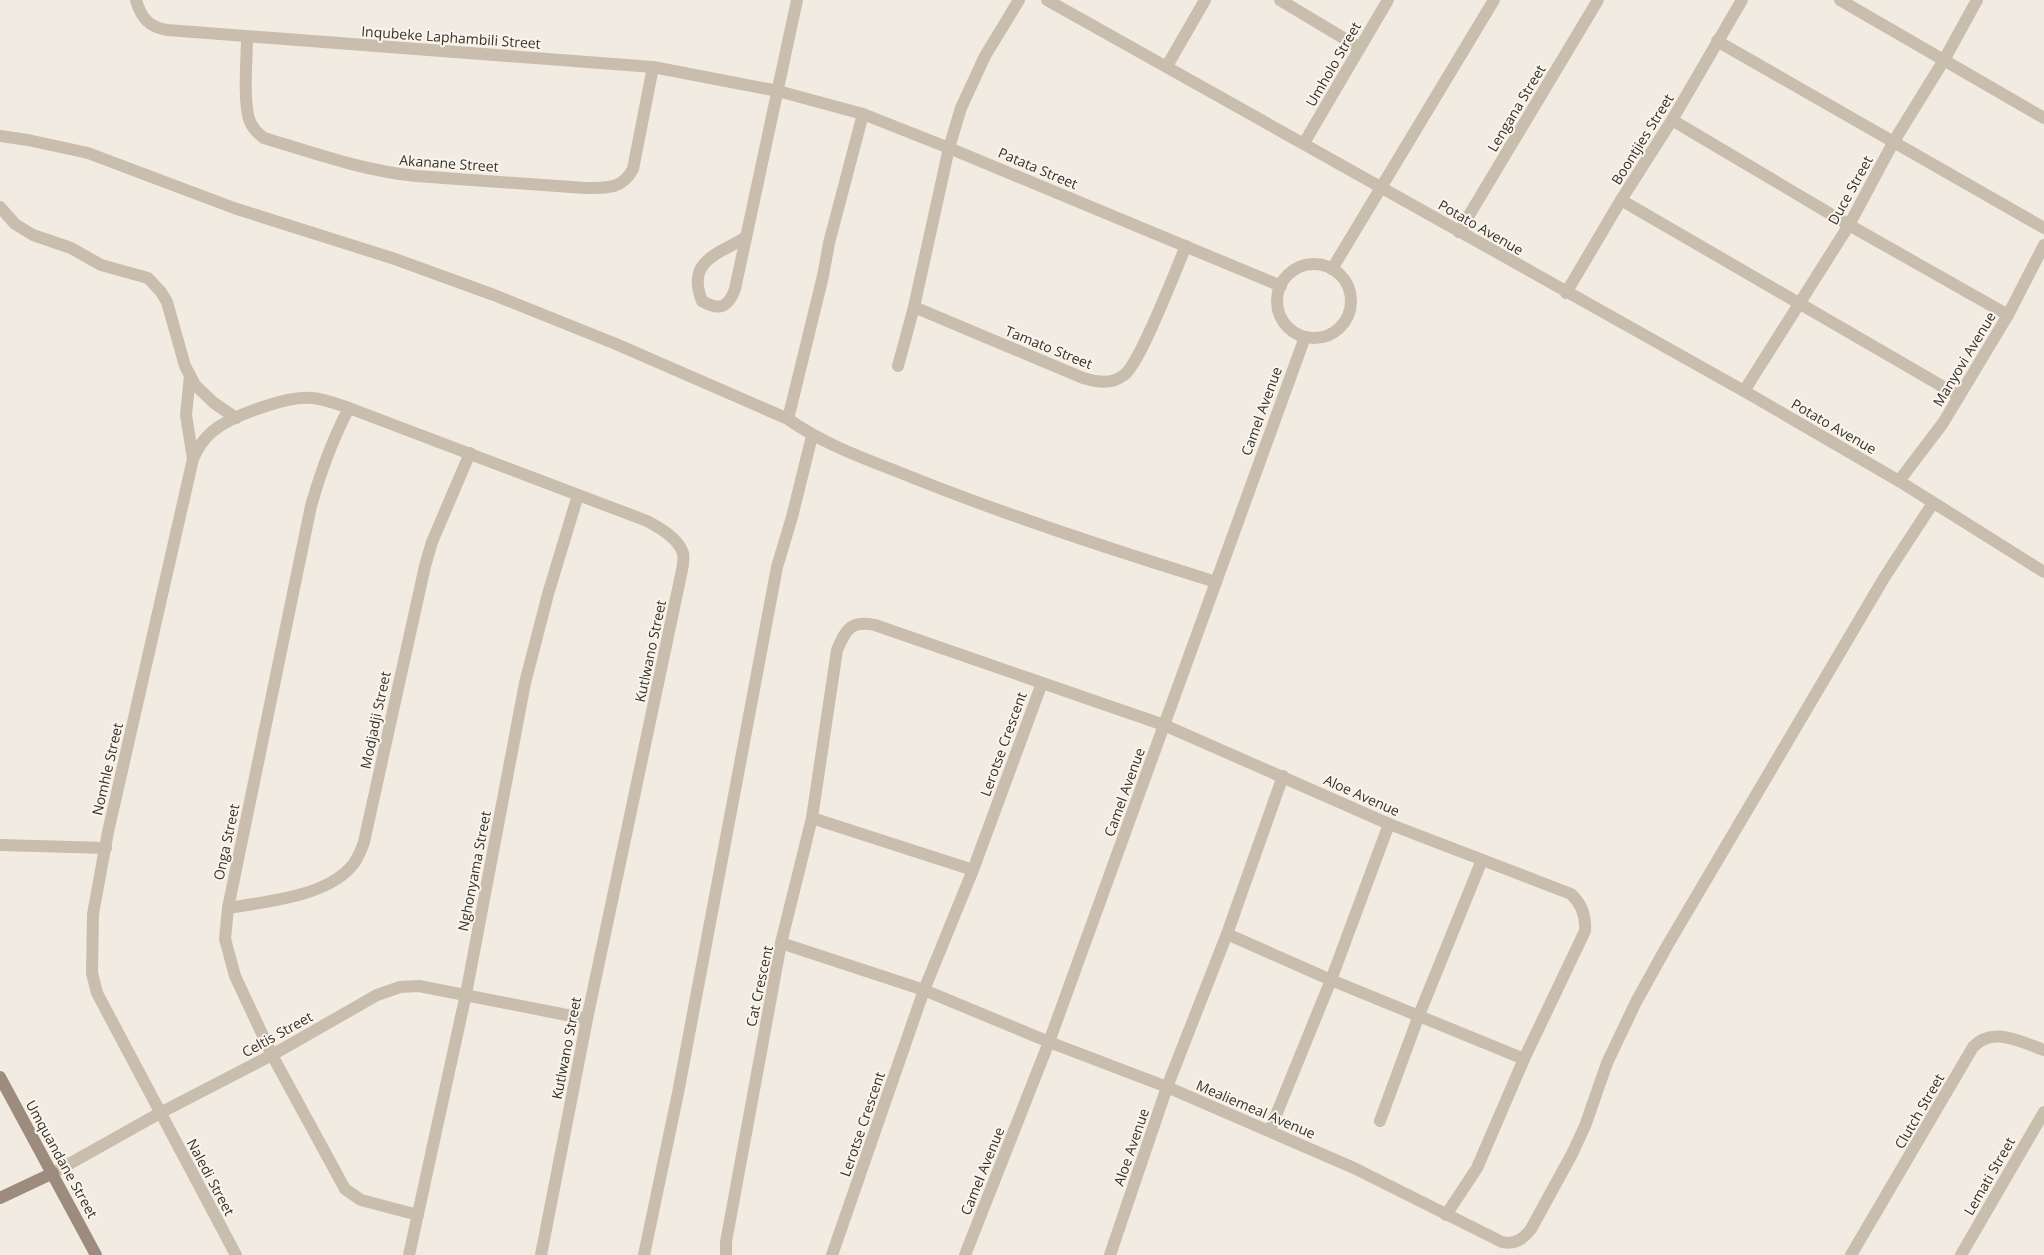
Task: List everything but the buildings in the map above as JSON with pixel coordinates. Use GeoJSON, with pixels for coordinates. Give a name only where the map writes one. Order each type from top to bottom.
{"type":"FeatureCollection","features":[{"type":"Feature","properties":{"kind":"street","name":"Inqubeke Laphambili Street"},"geometry":{"type":"LineString","coordinates":[[136,0],[142,16],[155,28],[653,67],[778,91]]}},
{"type":"Feature","properties":{"kind":"street"},"geometry":{"type":"LineString","coordinates":[[746,237],[705,261],[699,270],[696,282],[702,301],[711,306],[721,307],[730,301],[735,289],[797,0]]}},
{"type":"Feature","properties":{"kind":"street"},"geometry":{"type":"LineString","coordinates":[[898,366],[914,307],[949,148],[961,108],[971,81],[1019,0]]}},
{"type":"Feature","properties":{"kind":"street","name":"Potato Avenue"},"geometry":{"type":"LineString","coordinates":[[1047,0],[1304,143],[1566,293],[1744,391],[1899,481],[2044,572]]}},
{"type":"Feature","properties":{"kind":"street"},"geometry":{"type":"LineString","coordinates":[[1167,66],[1204,0]]}},
{"type":"Feature","properties":{"kind":"street"},"geometry":{"type":"LineString","coordinates":[[1280,0],[1360,48]]}},
{"type":"Feature","properties":{"kind":"street","name":"Umholo Street"},"geometry":{"type":"LineString","coordinates":[[1304,143],[1388,0]]}},
{"type":"Feature","properties":{"kind":"street"},"geometry":{"type":"LineString","coordinates":[[1332,269],[1494,0]]}},
{"type":"Feature","properties":{"kind":"street","name":"Lengana Street"},"geometry":{"type":"LineString","coordinates":[[1459,232],[1598,0]]}},
{"type":"Feature","properties":{"kind":"street","name":"Boontjies Street"},"geometry":{"type":"LineString","coordinates":[[1566,293],[1621,200],[1672,120],[1742,0]]}},
{"type":"Feature","properties":{"kind":"street"},"geometry":{"type":"LineString","coordinates":[[1840,0],[2044,118]]}},
{"type":"Feature","properties":{"kind":"street","name":"Duce Street"},"geometry":{"type":"LineString","coordinates":[[1744,391],[1849,225],[1894,141],[1944,60],[1977,0]]}},
{"type":"Feature","properties":{"kind":"street","name":"Akanane Street"},"geometry":{"type":"LineString","coordinates":[[246,36],[247,102],[250,120],[255,131],[264,138],[366,168],[393,174],[416,176],[585,188],[603,188],[623,183],[633,169],[653,67]]}},
{"type":"Feature","properties":{"kind":"street"},"geometry":{"type":"LineString","coordinates":[[1718,41],[2044,228]]}},
{"type":"Feature","properties":{"kind":"street","name":"Patata Street"},"geometry":{"type":"LineString","coordinates":[[778,91],[862,114],[949,148],[1280,286]]}},
{"type":"Feature","properties":{"kind":"street"},"geometry":{"type":"LineString","coordinates":[[788,419],[823,276],[829,243],[862,114]]}},
{"type":"Feature","properties":{"kind":"street"},"geometry":{"type":"LineString","coordinates":[[1672,120],[1849,225],[2008,315]]}},
{"type":"Feature","properties":{"kind":"street"},"geometry":{"type":"LineString","coordinates":[[0,136],[88,152],[234,208],[395,259],[616,344],[788,419],[812,436],[957,496],[1113,550],[1216,582]]}},
{"type":"Feature","properties":{"kind":"street"},"geometry":{"type":"LineString","coordinates":[[1621,200],[1959,396]]}},
{"type":"Feature","properties":{"kind":"street"},"geometry":{"type":"LineString","coordinates":[[0,207],[14,224],[33,235],[71,248],[101,265],[148,278],[161,292],[167,302],[173,318],[179,346],[190,375],[204,395],[236,418]]}},
{"type":"Feature","properties":{"kind":"street","name":"Manyovi Avenue"},"geometry":{"type":"LineString","coordinates":[[1899,481],[1924,451],[1959,396],[2008,315],[2044,245]]}},
{"type":"Feature","properties":{"kind":"street","name":"Tamato Street"},"geometry":{"type":"LineString","coordinates":[[914,307],[1083,378],[1100,382],[1113,380],[1124,375],[1139,354],[1186,246]]}},
{"type":"Feature","properties":{"kind":"street"},"geometry":{"type":"LineString","coordinates":[[1308,265],[1320,265],[1332,269],[1342,276],[1348,287],[1351,299],[1350,311],[1345,322],[1336,332],[1326,337],[1314,339],[1305,337],[1291,330],[1283,322],[1278,310],[1277,298],[1280,286],[1287,276],[1296,269],[1308,265]]}},
{"type":"Feature","properties":{"kind":"street","name":"Camel Avenue"},"geometry":{"type":"LineString","coordinates":[[965,1255],[1049,1042],[1305,337]]}},
{"type":"Feature","properties":{"kind":"street"},"geometry":{"type":"LineString","coordinates":[[190,375],[186,415],[193,458]]}},
{"type":"Feature","properties":{"kind":"street","name":"Kutlwano Street"},"geometry":{"type":"LineString","coordinates":[[215,429],[236,418],[274,403],[310,397],[329,401],[470,453],[647,522],[662,530],[676,542],[683,554],[682,570],[587,1019],[541,1255]]}},
{"type":"Feature","properties":{"kind":"street","name":"Onga Street"},"geometry":{"type":"LineString","coordinates":[[349,408],[321,470],[311,506],[228,908],[225,939],[235,976],[272,1055],[345,1190],[361,1200],[418,1215]]}},
{"type":"Feature","properties":{"kind":"street","name":"Nomhle Street"},"geometry":{"type":"LineString","coordinates":[[160,1113],[97,993],[92,973],[93,914],[112,813],[193,458],[200,444],[215,429]]}},
{"type":"Feature","properties":{"kind":"street"},"geometry":{"type":"LineString","coordinates":[[644,1255],[678,1093],[777,567],[792,517],[812,436]]}},
{"type":"Feature","properties":{"kind":"street","name":"Modjadji Street"},"geometry":{"type":"LineString","coordinates":[[228,908],[276,900],[322,886],[338,879],[360,855],[425,566],[432,542],[470,453]]}},
{"type":"Feature","properties":{"kind":"street","name":"Nghonyama Street"},"geometry":{"type":"LineString","coordinates":[[409,1255],[466,994],[525,683],[536,637],[578,495]]}},
{"type":"Feature","properties":{"kind":"street","name":"Mealiemeal Avenue"},"geometry":{"type":"LineString","coordinates":[[1049,1042],[1167,1087],[1270,1130],[1354,1168],[1446,1215],[1507,1243],[1518,1241],[1526,1236],[1531,1229],[1572,1154],[1585,1126],[1607,1063],[1636,1002],[1662,954],[1884,578],[1933,503]]}},
{"type":"Feature","properties":{"kind":"street","name":"Lerotse Crescent"},"geometry":{"type":"LineString","coordinates":[[781,943],[812,818],[834,663],[847,630],[853,625],[864,623],[875,625],[1042,683],[972,870],[924,990],[832,1255]]}},
{"type":"Feature","properties":{"kind":"street"},"geometry":{"type":"LineString","coordinates":[[1042,683],[1164,725],[1283,776]]}},
{"type":"Feature","properties":{"kind":"street","name":"Aloe Avenue"},"geometry":{"type":"LineString","coordinates":[[1110,1255],[1167,1087],[1227,934],[1283,776],[1389,824],[1571,894],[1577,899],[1584,915],[1585,931],[1524,1059],[1477,1168],[1446,1215]]}},
{"type":"Feature","properties":{"kind":"street"},"geometry":{"type":"LineString","coordinates":[[812,818],[972,870]]}},
{"type":"Feature","properties":{"kind":"street"},"geometry":{"type":"LineString","coordinates":[[1270,1130],[1331,980],[1389,824]]}},
{"type":"Feature","properties":{"kind":"street"},"geometry":{"type":"LineString","coordinates":[[0,845],[106,848]]}},
{"type":"Feature","properties":{"kind":"street"},"geometry":{"type":"LineString","coordinates":[[1380,1121],[1419,1015],[1482,860]]}},
{"type":"Feature","properties":{"kind":"street"},"geometry":{"type":"LineString","coordinates":[[1227,934],[1331,980],[1524,1059]]}},
{"type":"Feature","properties":{"kind":"street","name":"Cat Crescent"},"geometry":{"type":"LineString","coordinates":[[726,1255],[726,1242],[781,943],[924,990],[1049,1042]]}},
{"type":"Feature","properties":{"kind":"street","name":"Celtis Street"},"geometry":{"type":"LineString","coordinates":[[0,1198],[53,1173],[160,1113],[272,1055],[377,995],[400,987],[420,986],[587,1019]]}},
{"type":"Feature","properties":{"kind":"street","name":"Clutch Street"},"geometry":{"type":"LineString","coordinates":[[1851,1255],[1973,1047],[1992,1036],[2002,1036],[2044,1050]]}},
{"type":"Feature","properties":{"kind":"street","name":"Umquandane Street"},"geometry":{"type":"LineString","coordinates":[[0,1077],[96,1255]]}},
{"type":"Feature","properties":{"kind":"street","name":"Lemati Street"},"geometry":{"type":"LineString","coordinates":[[1961,1255],[2044,1112]]}},
{"type":"Feature","properties":{"kind":"street","name":"Naledi Street"},"geometry":{"type":"LineString","coordinates":[[160,1113],[236,1255]]}}]}
